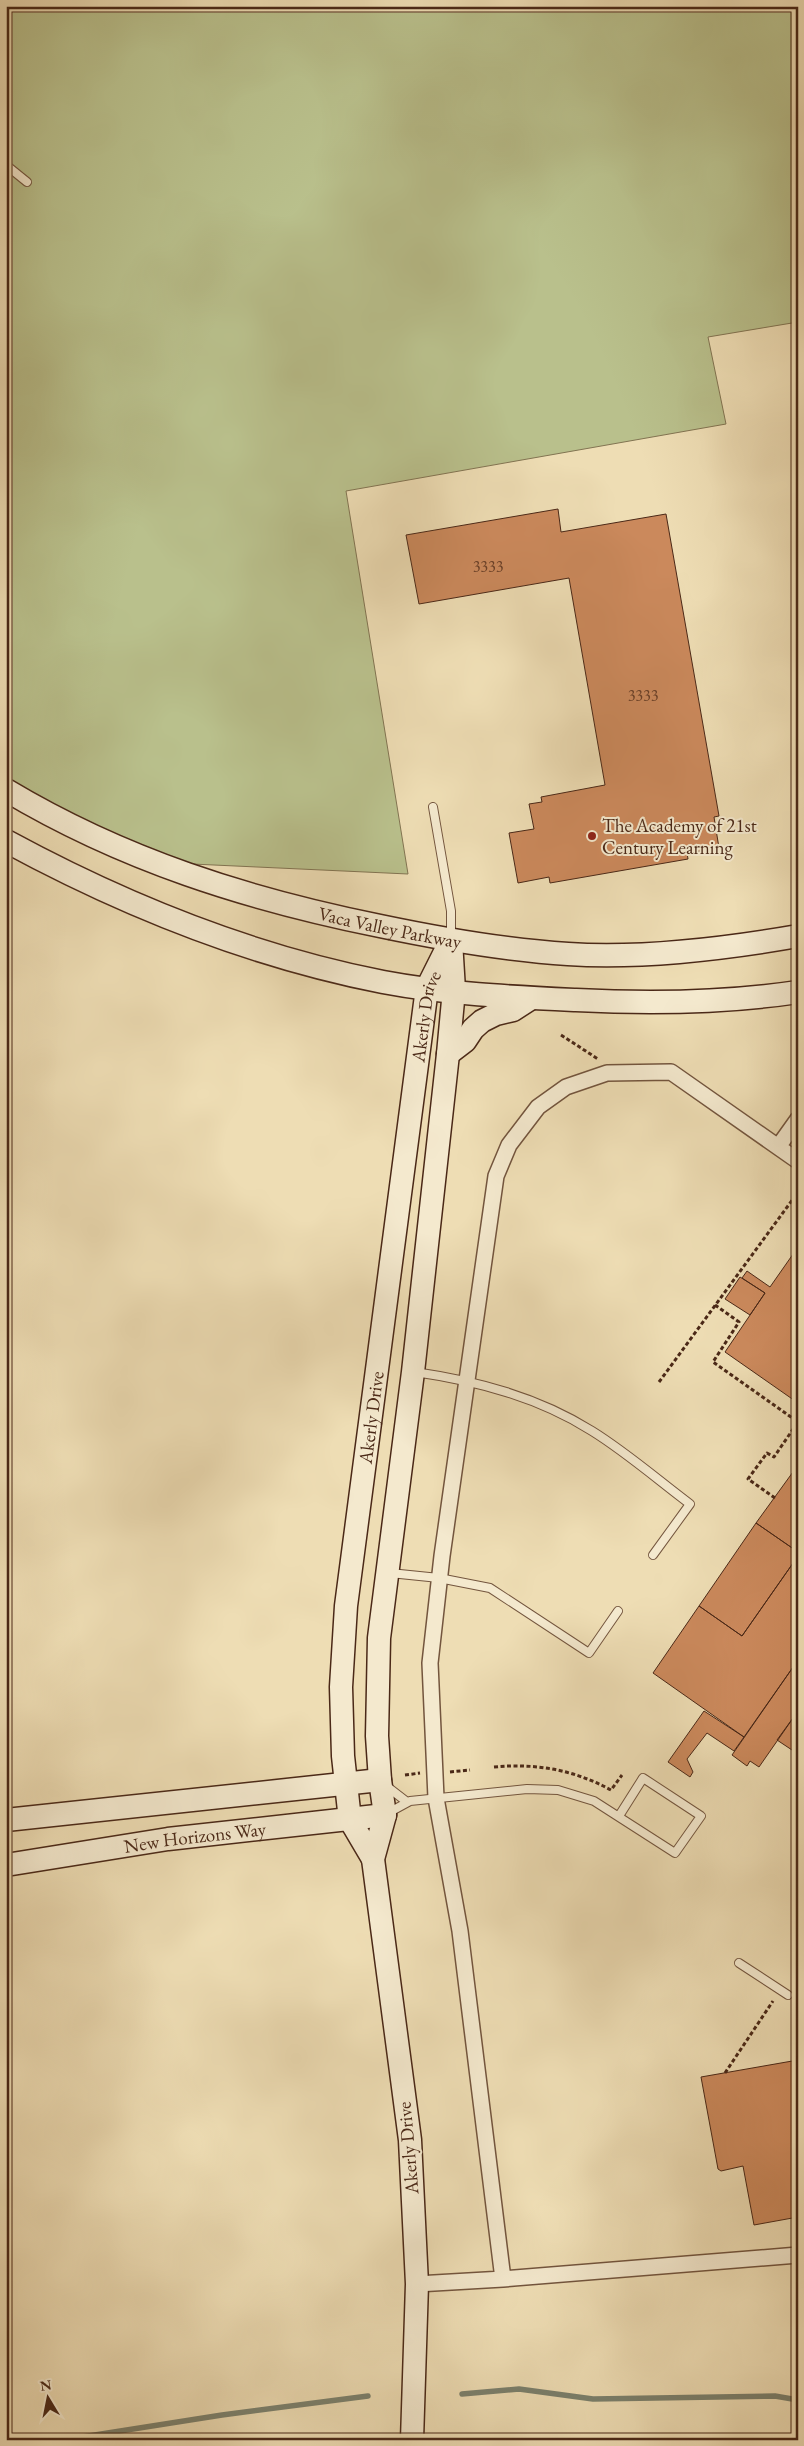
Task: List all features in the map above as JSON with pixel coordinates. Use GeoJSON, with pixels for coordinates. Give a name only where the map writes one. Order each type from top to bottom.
{"type":"FeatureCollection","features":[{"type":"Feature","properties":{"kind":"street","name":"Vaca Valley Parkway"},"geometry":{"type":"LineString","coordinates":[[6,790],[81,831],[148,862],[216,886],[327,915],[451,941],[569,954],[626,954],[759,943],[798,936]]}},
{"type":"Feature","properties":{"kind":"street"},"geometry":{"type":"LineString","coordinates":[[6,841],[60,869],[192,928],[315,966],[383,982],[530,998],[636,1003],[756,999],[798,992]]}},
{"type":"Feature","properties":{"kind":"street","name":"Akerly Drive"},"geometry":{"type":"LineString","coordinates":[[373,1859],[350,1820],[346,1784],[341,1686],[346,1606],[427,988],[451,941]]}},
{"type":"Feature","properties":{"kind":"street","name":"Akerly Drive"},"geometry":{"type":"LineString","coordinates":[[412,2440],[417,2284],[410,2140],[373,1859],[385,1815],[380,1780],[377,1680],[378,1638],[412,1372],[448,1054],[454,990],[451,941]]}},
{"type":"Feature","properties":{"kind":"street"},"geometry":{"type":"LineString","coordinates":[[448,1054],[465,1042],[473,1028],[482,1021],[496,1014],[513,1010],[530,998]]}},
{"type":"Feature","properties":{"kind":"street"},"geometry":{"type":"LineString","coordinates":[[502,2279],[460,1931],[436,1798],[430,1663],[439,1578],[496,1176],[509,1144],[538,1107],[566,1087],[607,1073],[671,1072],[798,1160]]}},
{"type":"Feature","properties":{"kind":"street"},"geometry":{"type":"LineString","coordinates":[[778,1147],[798,1119]]}},
{"type":"Feature","properties":{"kind":"street","name":"New Horizons Way"},"geometry":{"type":"LineString","coordinates":[[6,1820],[380,1780]]}},
{"type":"Feature","properties":{"kind":"street","name":"New Horizons Way"},"geometry":{"type":"LineString","coordinates":[[6,1866],[168,1839],[385,1815]]}},
{"type":"Feature","properties":{"kind":"street"},"geometry":{"type":"LineString","coordinates":[[417,2284],[798,2255]]}},
{"type":"Feature","properties":{"kind":"lane"},"geometry":{"type":"LineString","coordinates":[[6,164],[27,182]]}},
{"type":"Feature","properties":{"kind":"lane"},"geometry":{"type":"LineString","coordinates":[[433,806],[451,911],[451,941]]}},
{"type":"Feature","properties":{"kind":"lane"},"geometry":{"type":"LineString","coordinates":[[412,1372],[466,1380],[516,1394],[554,1410],[592,1431],[690,1504],[653,1555]]}},
{"type":"Feature","properties":{"kind":"lane"},"geometry":{"type":"LineString","coordinates":[[386,1573],[439,1578],[490,1588],[589,1653],[618,1611]]}},
{"type":"Feature","properties":{"kind":"lane"},"geometry":{"type":"LineString","coordinates":[[385,1815],[407,1802],[527,1789],[558,1790],[594,1800],[675,1853],[701,1816],[643,1778],[619,1816]]}},
{"type":"Feature","properties":{"kind":"lane"},"geometry":{"type":"LineString","coordinates":[[380,1780],[407,1802]]}},
{"type":"Feature","properties":{"kind":"lane"},"geometry":{"type":"LineString","coordinates":[[739,1962],[784,1993]]}},
{"type":"Feature","properties":{"kind":"path"},"geometry":{"type":"LineString","coordinates":[[560,1035],[603,1062]]}},
{"type":"Feature","properties":{"kind":"path"},"geometry":{"type":"LineString","coordinates":[[659,1382],[796,1195]]}},
{"type":"Feature","properties":{"kind":"path"},"geometry":{"type":"LineString","coordinates":[[715,1305],[739,1322],[713,1362],[798,1422],[774,1457],[767,1453],[748,1479],[775,1498]]}},
{"type":"Feature","properties":{"kind":"path"},"geometry":{"type":"LineString","coordinates":[[494,1767],[526,1766],[561,1769],[587,1778],[611,1790],[622,1775]]}},
{"type":"Feature","properties":{"kind":"path"},"geometry":{"type":"LineString","coordinates":[[445,1772],[470,1770]]}},
{"type":"Feature","properties":{"kind":"path"},"geometry":{"type":"LineString","coordinates":[[405,1775],[420,1773]]}},
{"type":"Feature","properties":{"kind":"path"},"geometry":{"type":"LineString","coordinates":[[725,2073],[784,1993]]}},
{"type":"Feature","properties":{"kind":"green space"},"geometry":{"type":"Polygon","coordinates":[[[6,6],[798,6],[798,322],[708,337],[726,424],[346,491],[408,874],[149,862],[6,786],[6,6]]]}},
{"type":"Feature","properties":{"kind":"building"},"geometry":{"type":"Polygon","coordinates":[[[558,509],[561,532],[666,514],[719,816],[714,817],[719,848],[687,853],[688,859],[550,883],[549,877],[518,883],[509,833],[534,829],[529,804],[542,802],[541,797],[605,785],[569,578],[419,604],[406,535],[558,509]]]}},
{"type":"Feature","properties":{"kind":"building"},"geometry":{"type":"Polygon","coordinates":[[[798,1247],[798,1403],[725,1352],[765,1293],[742,1278],[747,1271],[770,1287],[798,1247]]]}},
{"type":"Feature","properties":{"kind":"building"},"geometry":{"type":"Polygon","coordinates":[[[740,1277],[765,1293],[750,1315],[725,1299],[740,1277]]]}},
{"type":"Feature","properties":{"kind":"building"},"geometry":{"type":"Polygon","coordinates":[[[798,1465],[798,1552],[756,1523],[798,1465]]]}},
{"type":"Feature","properties":{"kind":"building"},"geometry":{"type":"Polygon","coordinates":[[[756,1523],[798,1552],[798,1556],[742,1636],[699,1606],[756,1523]]]}},
{"type":"Feature","properties":{"kind":"building"},"geometry":{"type":"Polygon","coordinates":[[[798,1556],[798,1660],[744,1737],[653,1673],[699,1606],[742,1636],[798,1556]]]}},
{"type":"Feature","properties":{"kind":"building"},"geometry":{"type":"Polygon","coordinates":[[[798,1660],[798,1711],[759,1767],[750,1761],[747,1766],[732,1755],[798,1660]]]}},
{"type":"Feature","properties":{"kind":"building"},"geometry":{"type":"Polygon","coordinates":[[[704,1711],[744,1737],[734,1751],[707,1733],[687,1759],[693,1772],[690,1777],[668,1762],[704,1711]]]}},
{"type":"Feature","properties":{"kind":"building"},"geometry":{"type":"Polygon","coordinates":[[[798,1711],[798,1754],[777,1740],[798,1711]]]}},
{"type":"Feature","properties":{"kind":"building"},"geometry":{"type":"Polygon","coordinates":[[[798,2060],[798,2217],[754,2225],[743,2166],[721,2171],[718,2169],[701,2077],[798,2060]]]}},
{"type":"Feature","properties":{"kind":"waterway"},"geometry":{"type":"LineString","coordinates":[[462,2394],[519,2389],[593,2399],[775,2396],[798,2400]]}},
{"type":"Feature","properties":{"kind":"waterway"},"geometry":{"type":"LineString","coordinates":[[63,2440],[222,2415],[368,2396]]}},
{"type":"Feature","properties":{"kind":"place","name":"The Academy of 21st Century Learning"},"geometry":{"type":"Point","coordinates":[592,836]}}]}
